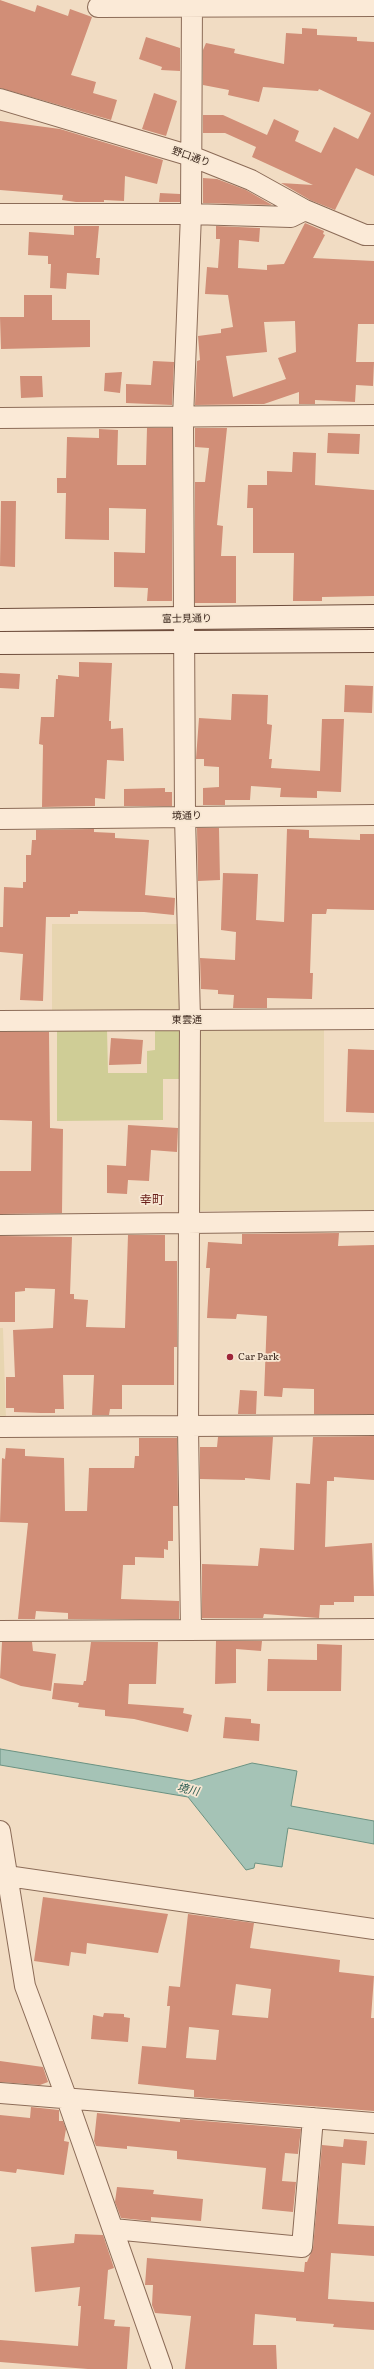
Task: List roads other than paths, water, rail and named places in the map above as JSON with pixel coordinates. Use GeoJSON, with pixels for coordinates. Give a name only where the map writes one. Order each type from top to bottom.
{"type":"FeatureCollection","features":[{"type":"Feature","properties":{"kind":"street"},"geometry":{"type":"LineString","coordinates":[[191,1630],[188,1427],[190,1020],[185,816],[183,418],[191,214],[192,3]]}},
{"type":"Feature","properties":{"kind":"street"},"geometry":{"type":"LineString","coordinates":[[98,7],[192,3],[374,6]]}},
{"type":"Feature","properties":{"kind":"street","name":"野口通り"},"geometry":{"type":"LineString","coordinates":[[0,99],[191,156],[251,180],[305,210],[365,235],[374,235]]}},
{"type":"Feature","properties":{"kind":"street"},"geometry":{"type":"LineString","coordinates":[[0,214],[191,214],[291,217],[305,210]]}},
{"type":"Feature","properties":{"kind":"street"},"geometry":{"type":"LineString","coordinates":[[0,418],[374,416]]}},
{"type":"Feature","properties":{"kind":"street","name":"富士見通り"},"geometry":{"type":"LineString","coordinates":[[0,620],[374,616]]}},
{"type":"Feature","properties":{"kind":"street"},"geometry":{"type":"LineString","coordinates":[[0,643],[374,641]]}},
{"type":"Feature","properties":{"kind":"street","name":"境通り"},"geometry":{"type":"LineString","coordinates":[[0,819],[374,814]]}},
{"type":"Feature","properties":{"kind":"street","name":"東雲通"},"geometry":{"type":"LineString","coordinates":[[0,1021],[374,1019]]}},
{"type":"Feature","properties":{"kind":"street"},"geometry":{"type":"LineString","coordinates":[[0,1225],[374,1221]]}},
{"type":"Feature","properties":{"kind":"street"},"geometry":{"type":"LineString","coordinates":[[0,1427],[374,1425]]}},
{"type":"Feature","properties":{"kind":"street"},"geometry":{"type":"LineString","coordinates":[[0,1631],[374,1629]]}},
{"type":"Feature","properties":{"kind":"street"},"geometry":{"type":"LineString","coordinates":[[0,1833],[4,1876],[25,1986],[162,2369]]}},
{"type":"Feature","properties":{"kind":"street"},"geometry":{"type":"LineString","coordinates":[[4,1876],[374,1929]]}},
{"type":"Feature","properties":{"kind":"street"},"geometry":{"type":"LineString","coordinates":[[0,2094],[374,2123]]}},
{"type":"Feature","properties":{"kind":"street"},"geometry":{"type":"LineString","coordinates":[[113,2229],[302,2247],[313,2118]]}},
{"type":"Feature","properties":{"kind":"water","name":"境川"},"geometry":{"type":"Polygon","coordinates":[[[0,1749],[190,1781],[252,1763],[297,1771],[291,1806],[374,1821],[374,1844],[288,1828],[282,1867],[255,1863],[254,1868],[246,1870],[188,1797],[0,1765],[0,1749]]]}},
{"type":"Feature","properties":{"kind":"place","name":"Car Park"},"geometry":{"type":"Point","coordinates":[230,1357]}},
{"type":"Feature","properties":{"kind":"district","name":"幸町"},"geometry":{"type":"Point","coordinates":[152,1200]}}]}
